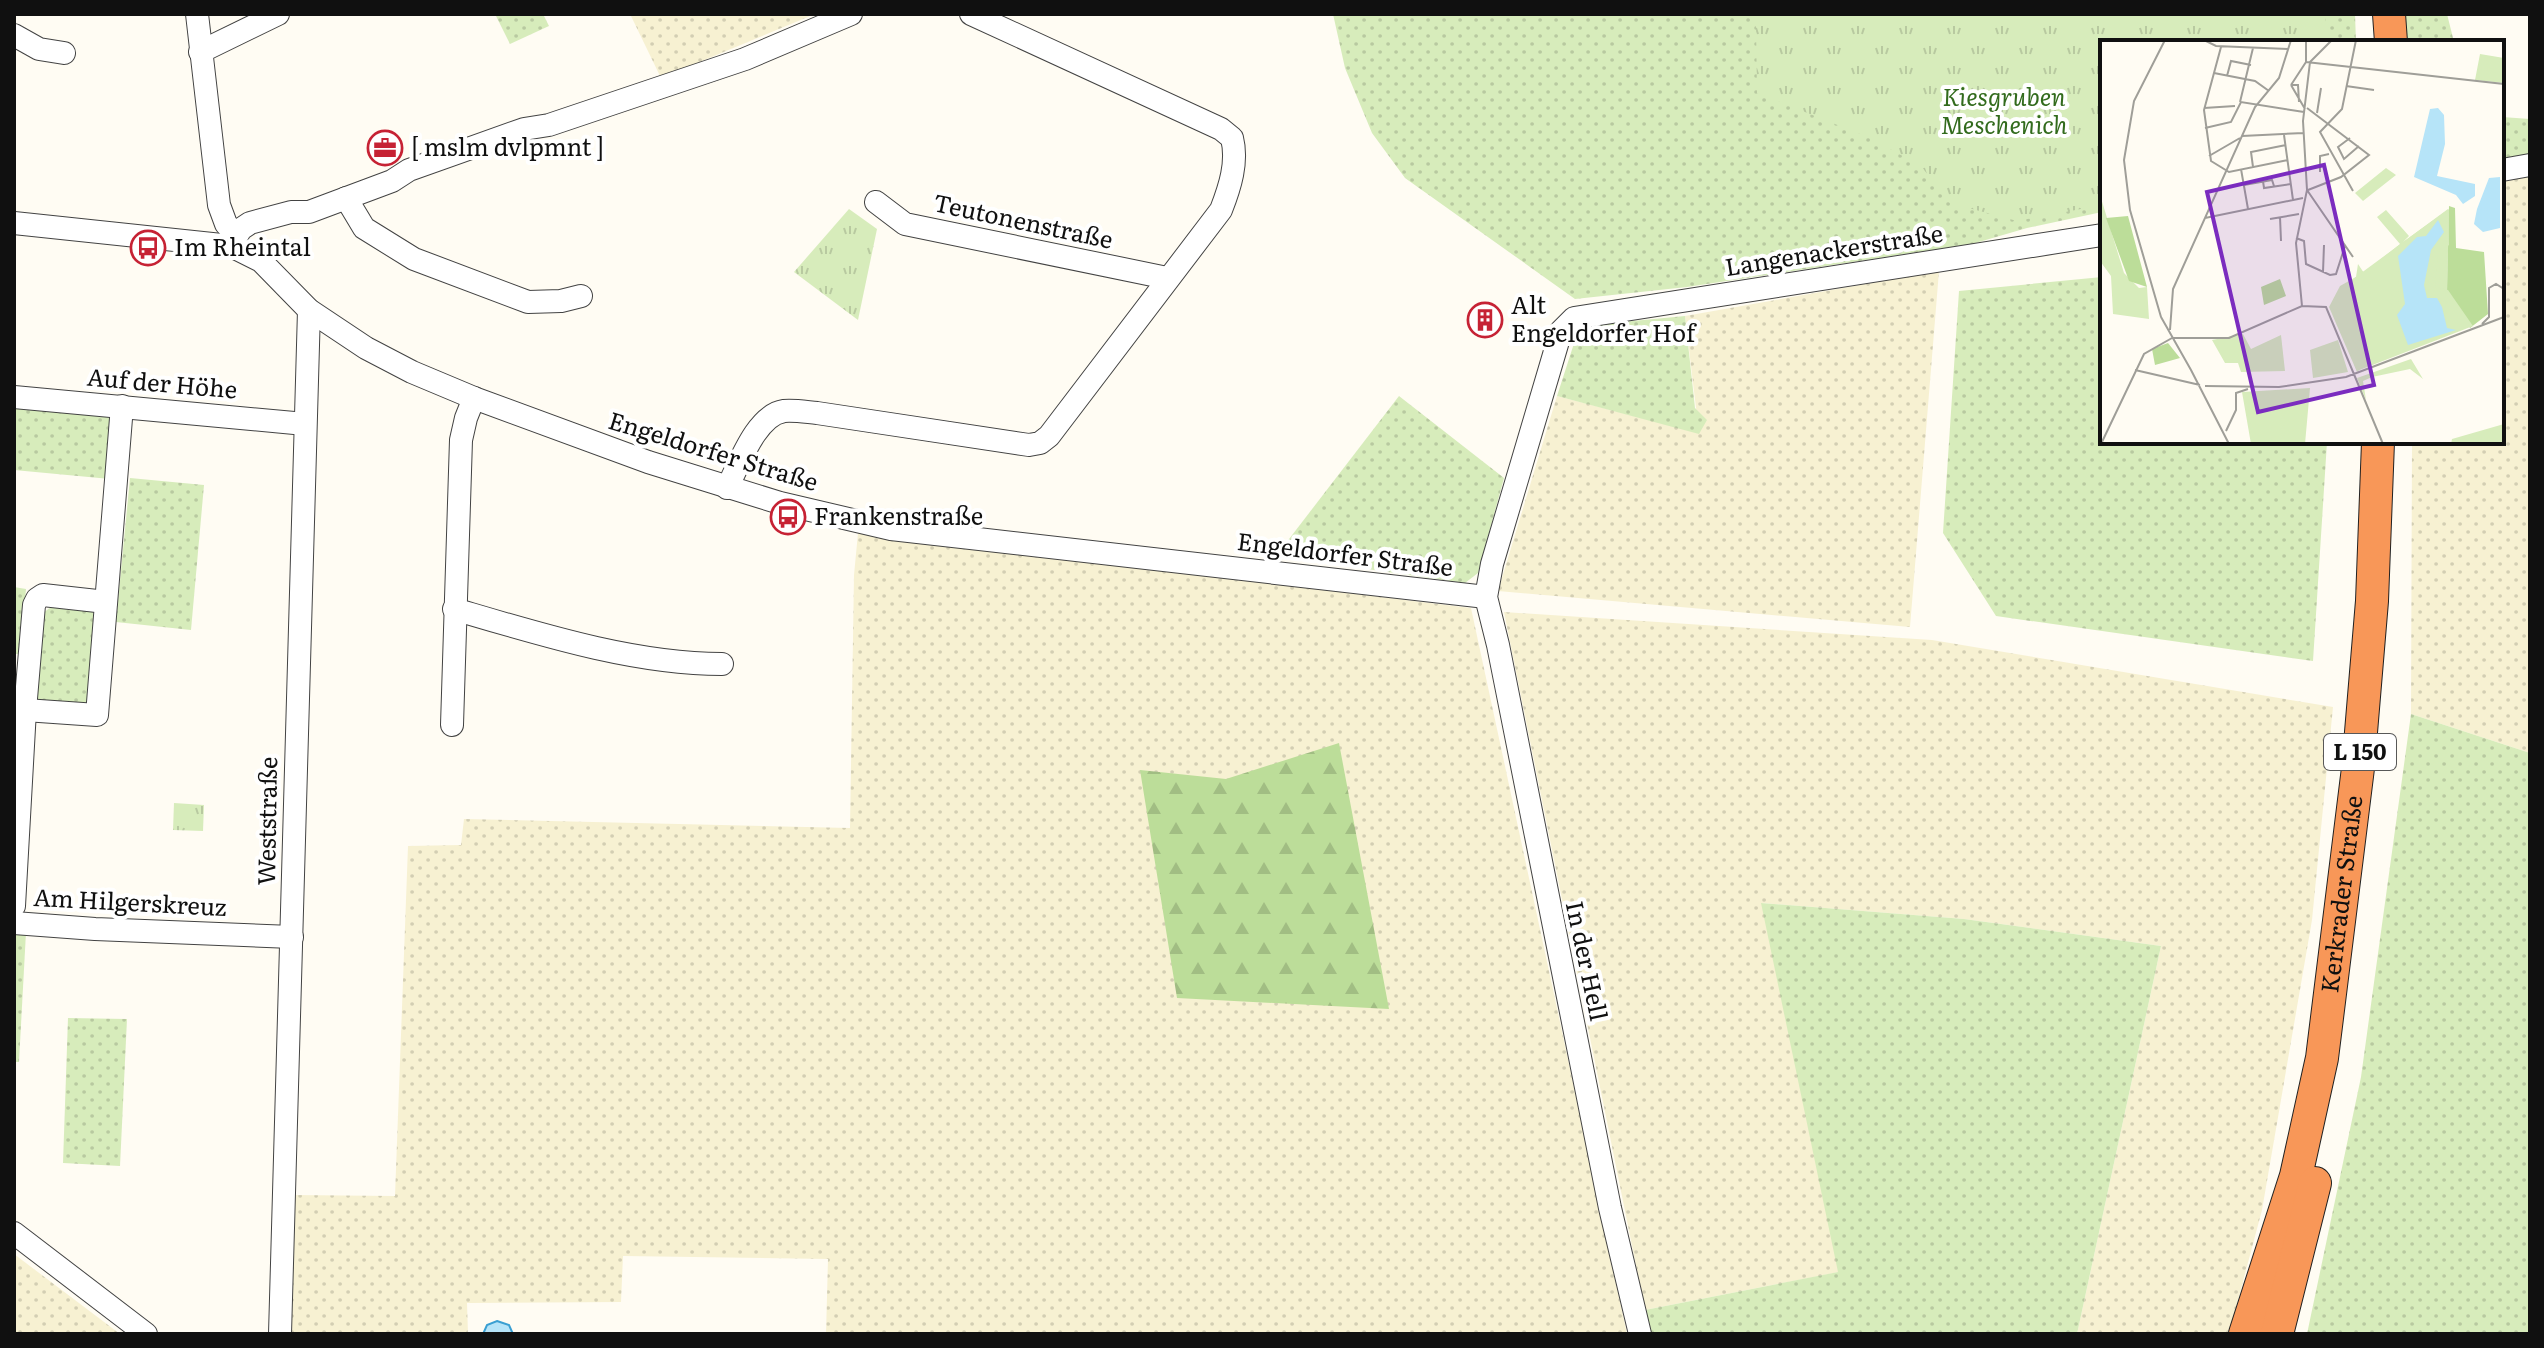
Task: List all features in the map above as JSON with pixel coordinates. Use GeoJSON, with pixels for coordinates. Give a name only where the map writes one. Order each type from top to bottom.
{"type":"FeatureCollection","features":[{"type":"Feature","properties":{"kind":"highway"},"geometry":{"type":"LineString","coordinates":[[2368,14],[2370,40]]}},
{"type":"Feature","properties":{"kind":"highway"},"geometry":{"type":"LineString","coordinates":[[2389,14],[2391,40]]}},
{"type":"Feature","properties":{"kind":"highway","name":"Kerkrader Straße"},"geometry":{"type":"LineString","coordinates":[[2245,1334],[2296,1176],[2322,1058],[2358,768],[2372,601],[2378,444]]}},
{"type":"Feature","properties":{"kind":"highway","name":"Kerkrader Straße"},"geometry":{"type":"LineString","coordinates":[[2277,1334],[2331,1118],[2352,998],[2378,780],[2393,602],[2398,444]]}},
{"type":"Feature","properties":{"kind":"street"},"geometry":{"type":"LineString","coordinates":[[197,14],[219,205],[234,240],[250,223],[291,212],[309,212],[392,181],[409,170],[495,139],[524,129],[549,125],[745,59],[851,14]]}},
{"type":"Feature","properties":{"kind":"street"},"geometry":{"type":"LineString","coordinates":[[200,52],[278,14]]}},
{"type":"Feature","properties":{"kind":"street"},"geometry":{"type":"LineString","coordinates":[[727,488],[760,425],[773,414],[784,411],[817,413],[1029,445],[1040,443],[1049,436],[1221,210],[1229,190],[1236,152],[1232,138],[1221,129],[971,14]]}},
{"type":"Feature","properties":{"kind":"street"},"geometry":{"type":"LineString","coordinates":[[14,35],[39,49],[64,53]]}},
{"type":"Feature","properties":{"kind":"street"},"geometry":{"type":"LineString","coordinates":[[2504,170],[2530,165]]}},
{"type":"Feature","properties":{"kind":"street"},"geometry":{"type":"LineString","coordinates":[[346,198],[364,228],[414,259],[528,302],[561,301],[581,296]]}},
{"type":"Feature","properties":{"kind":"street","name":"Teutonenstraße"},"geometry":{"type":"LineString","coordinates":[[876,202],[905,224],[1167,278]]}},
{"type":"Feature","properties":{"kind":"street","name":"Engeldorfer Straße"},"geometry":{"type":"LineString","coordinates":[[14,223],[234,240],[261,261],[309,310],[377,354],[474,398],[727,488],[891,529],[1486,597]]}},
{"type":"Feature","properties":{"kind":"street","name":"Langenackerstraße"},"geometry":{"type":"LineString","coordinates":[[1486,597],[1492,564],[1561,331],[1574,318],[2100,235]]}},
{"type":"Feature","properties":{"kind":"street","name":"Weststraße"},"geometry":{"type":"LineString","coordinates":[[280,1334],[309,310]]}},
{"type":"Feature","properties":{"kind":"street","name":"Auf der Höhe"},"geometry":{"type":"LineString","coordinates":[[14,397],[305,424]]}},
{"type":"Feature","properties":{"kind":"street"},"geometry":{"type":"LineString","coordinates":[[452,725],[461,440],[474,398]]}},
{"type":"Feature","properties":{"kind":"street"},"geometry":{"type":"LineString","coordinates":[[25,710],[97,715],[122,406]]}},
{"type":"Feature","properties":{"kind":"street"},"geometry":{"type":"LineString","coordinates":[[14,906],[34,605],[43,595],[106,602]]}},
{"type":"Feature","properties":{"kind":"street","name":"In der Hell"},"geometry":{"type":"LineString","coordinates":[[1486,597],[1610,1208],[1640,1334]]}},
{"type":"Feature","properties":{"kind":"street"},"geometry":{"type":"LineString","coordinates":[[454,609],[558,639],[677,661],[722,664]]}},
{"type":"Feature","properties":{"kind":"street","name":"Am Hilgerskreuz"},"geometry":{"type":"LineString","coordinates":[[14,923],[292,937]]}},
{"type":"Feature","properties":{"kind":"street"},"geometry":{"type":"LineString","coordinates":[[14,1233],[146,1334]]}},
{"type":"Feature","properties":{"kind":"shaded area"},"geometry":{"type":"Polygon","coordinates":[[[630,14],[815,14],[661,78],[630,14]]]}},
{"type":"Feature","properties":{"kind":"shaded area"},"geometry":{"type":"Polygon","coordinates":[[[2530,176],[2530,753],[2411,714],[2412,444],[2504,444],[2504,181],[2530,176]]]}},
{"type":"Feature","properties":{"kind":"shaded area"},"geometry":{"type":"Polygon","coordinates":[[[1939,271],[1910,627],[1498,591],[1557,396],[1699,433],[1685,316],[1939,271]]]}},
{"type":"Feature","properties":{"kind":"shaded area"},"geometry":{"type":"Polygon","coordinates":[[[858,533],[1471,608],[1627,1334],[826,1334],[828,1259],[623,1256],[621,1302],[467,1303],[468,1334],[288,1334],[292,1195],[395,1196],[408,846],[461,845],[464,819],[850,828],[854,575],[858,533]]]}},
{"type":"Feature","properties":{"kind":"shaded area"},"geometry":{"type":"Polygon","coordinates":[[[1504,612],[1932,640],[2333,707],[2312,920],[2262,1210],[2229,1334],[2077,1334],[2161,946],[1964,919],[1762,903],[1839,1272],[1645,1310],[1504,612]]]}},
{"type":"Feature","properties":{"kind":"shaded area"},"geometry":{"type":"Polygon","coordinates":[[[14,1254],[120,1334],[14,1334],[14,1254]]]}},
{"type":"Feature","properties":{"kind":"green space"},"geometry":{"type":"Polygon","coordinates":[[[495,14],[543,14],[549,26],[510,44],[495,14]]]}},
{"type":"Feature","properties":{"kind":"green space"},"geometry":{"type":"Polygon","coordinates":[[[1333,14],[2355,14],[2356,40],[2100,40],[2100,212],[1972,244],[1687,287],[1575,299],[1405,178],[1372,133],[1345,68],[1333,14]]]}},
{"type":"Feature","properties":{"kind":"green space","name":"Kiesgruben Meschenich"},"geometry":{"type":"Polygon","coordinates":[[[1746,14],[2325,14],[2328,40],[2100,40],[2100,205],[2017,221],[1950,203],[1921,166],[1870,138],[1757,93],[1756,25],[1746,14]]]}},
{"type":"Feature","properties":{"kind":"green space"},"geometry":{"type":"Polygon","coordinates":[[[2397,14],[2447,14],[2454,40],[2400,40],[2397,14]]]}},
{"type":"Feature","properties":{"kind":"green space"},"geometry":{"type":"Polygon","coordinates":[[[2504,117],[2530,119],[2530,159],[2504,163],[2504,117]]]}},
{"type":"Feature","properties":{"kind":"green space"},"geometry":{"type":"Polygon","coordinates":[[[849,209],[877,229],[858,320],[794,272],[849,209]]]}},
{"type":"Feature","properties":{"kind":"green space"},"geometry":{"type":"Polygon","coordinates":[[[2100,277],[2100,444],[2327,444],[2313,661],[1996,616],[1943,533],[1959,291],[2100,277]]]}},
{"type":"Feature","properties":{"kind":"green space"},"geometry":{"type":"Polygon","coordinates":[[[1685,316],[1695,408],[1707,420],[1699,434],[1557,396],[1578,331],[1591,325],[1685,316]]]}},
{"type":"Feature","properties":{"kind":"green space"},"geometry":{"type":"Polygon","coordinates":[[[1399,396],[1504,478],[1478,573],[1465,583],[1276,556],[1399,396]]]}},
{"type":"Feature","properties":{"kind":"green space"},"geometry":{"type":"Polygon","coordinates":[[[14,401],[111,414],[110,479],[14,470],[14,401]]]}},
{"type":"Feature","properties":{"kind":"green space"},"geometry":{"type":"Polygon","coordinates":[[[130,478],[204,485],[191,630],[116,622],[130,478]]]}},
{"type":"Feature","properties":{"kind":"green space"},"geometry":{"type":"Polygon","coordinates":[[[14,587],[26,589],[20,654],[14,654],[14,587]]]}},
{"type":"Feature","properties":{"kind":"green space"},"geometry":{"type":"Polygon","coordinates":[[[51,607],[91,610],[96,616],[88,703],[84,705],[37,700],[35,695],[43,613],[51,607]]]}},
{"type":"Feature","properties":{"kind":"green space"},"geometry":{"type":"Polygon","coordinates":[[[2411,714],[2530,753],[2530,1334],[2307,1334],[2361,1077],[2411,714]]]}},
{"type":"Feature","properties":{"kind":"green space"},"geometry":{"type":"Polygon","coordinates":[[[1339,743],[1389,1009],[1177,998],[1140,770],[1226,779],[1339,743]]]}},
{"type":"Feature","properties":{"kind":"green space"},"geometry":{"type":"Polygon","coordinates":[[[174,803],[204,805],[203,831],[173,830],[174,803]]]}},
{"type":"Feature","properties":{"kind":"green space"},"geometry":{"type":"Polygon","coordinates":[[[1761,903],[1964,919],[2161,946],[2077,1334],[1650,1334],[1645,1310],[1838,1272],[1761,903]]]}},
{"type":"Feature","properties":{"kind":"green space"},"geometry":{"type":"Polygon","coordinates":[[[14,929],[26,932],[19,1062],[14,1062],[14,929]]]}},
{"type":"Feature","properties":{"kind":"green space"},"geometry":{"type":"Polygon","coordinates":[[[68,1018],[127,1019],[120,1166],[63,1163],[68,1018]]]}},
{"type":"Feature","properties":{"kind":"water"},"geometry":{"type":"Polygon","coordinates":[[[497,1321],[509,1325],[513,1334],[483,1334],[487,1325],[497,1321]]]}},
{"type":"Feature","properties":{"kind":"place","name":"[ mslm dvlpmnt ]"},"geometry":{"type":"Point","coordinates":[385,148]}},
{"type":"Feature","properties":{"kind":"place","name":"Im Rheintal"},"geometry":{"type":"Point","coordinates":[148,248]}},
{"type":"Feature","properties":{"kind":"place","name":"Alt Engeldorfer Hof"},"geometry":{"type":"Point","coordinates":[1485,320]}},
{"type":"Feature","properties":{"kind":"place","name":"Frankenstraße"},"geometry":{"type":"Point","coordinates":[788,517]}}]}
